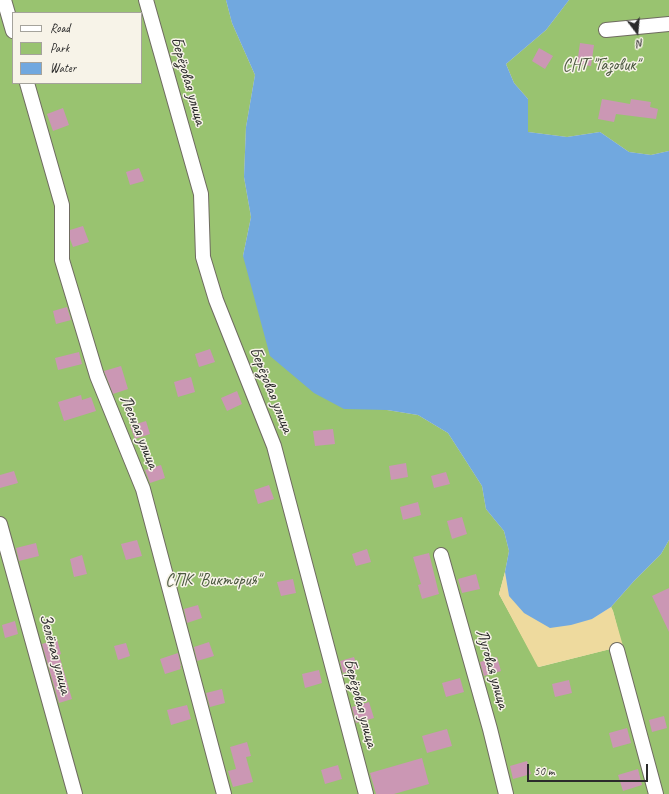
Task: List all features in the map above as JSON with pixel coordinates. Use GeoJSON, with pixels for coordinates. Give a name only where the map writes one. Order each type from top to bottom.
{"type":"FeatureCollection","features":[{"type":"Feature","properties":{"kind":"street"},"geometry":{"type":"LineString","coordinates":[[4,0],[12,28]]}},
{"type":"Feature","properties":{"kind":"street","name":"Берёзовая улица"},"geometry":{"type":"LineString","coordinates":[[146,0],[202,194],[203,257],[216,300],[274,446],[366,794]]}},
{"type":"Feature","properties":{"kind":"street"},"geometry":{"type":"LineString","coordinates":[[606,30],[669,24]]}},
{"type":"Feature","properties":{"kind":"street","name":"Лесная улица"},"geometry":{"type":"LineString","coordinates":[[27,84],[62,205],[62,260],[98,376],[143,489],[224,794]]}},
{"type":"Feature","properties":{"kind":"street","name":"Зелёная улица"},"geometry":{"type":"LineString","coordinates":[[0,524],[75,794]]}},
{"type":"Feature","properties":{"kind":"street","name":"Луговая улица"},"geometry":{"type":"LineString","coordinates":[[441,555],[490,730],[506,794]]}},
{"type":"Feature","properties":{"kind":"street"},"geometry":{"type":"LineString","coordinates":[[617,650],[656,794]]}},
{"type":"Feature","properties":{"kind":"green space","name":"СПК \"Виктория\""},"geometry":{"type":"Polygon","coordinates":[[[0,0],[226,0],[232,23],[255,75],[246,127],[244,177],[251,217],[243,256],[387,410],[418,415],[448,433],[482,486],[486,509],[504,531],[509,551],[499,594],[539,667],[622,646],[611,607],[661,554],[669,540],[669,794],[0,794],[0,0]]]}},
{"type":"Feature","properties":{"kind":"green space","name":"СНТ \"Газовик\""},"geometry":{"type":"Polygon","coordinates":[[[569,0],[669,0],[669,151],[651,155],[629,152],[600,132],[567,137],[528,132],[528,99],[514,83],[506,64],[546,30],[569,0]]]}},
{"type":"Feature","properties":{"kind":"sand"},"geometry":{"type":"Polygon","coordinates":[[[505,572],[509,596],[592,619],[611,607],[623,646],[538,667],[499,594],[505,572]]]}},
{"type":"Feature","properties":{"kind":"water"},"geometry":{"type":"Polygon","coordinates":[[[226,0],[569,0],[546,30],[506,64],[514,83],[528,99],[528,132],[567,137],[600,132],[629,152],[651,155],[669,151],[669,540],[661,554],[611,607],[592,619],[571,625],[550,628],[524,613],[509,596],[505,572],[509,551],[504,531],[486,509],[482,486],[448,433],[418,415],[387,410],[344,409],[314,393],[270,356],[243,256],[251,217],[244,177],[246,127],[255,75],[232,23],[226,0]]]}},
{"type":"Feature","properties":{"kind":"building"},"geometry":{"type":"Polygon","coordinates":[[[580,43],[594,45],[591,66],[577,64],[580,43]]]}},
{"type":"Feature","properties":{"kind":"building"},"geometry":{"type":"Polygon","coordinates":[[[539,48],[553,56],[545,69],[532,61],[539,48]]]}},
{"type":"Feature","properties":{"kind":"building"},"geometry":{"type":"Polygon","coordinates":[[[602,99],[630,104],[631,99],[651,102],[650,107],[658,109],[656,119],[616,114],[614,122],[598,119],[602,99]]]}},
{"type":"Feature","properties":{"kind":"building"},"geometry":{"type":"Polygon","coordinates":[[[63,108],[69,125],[53,131],[47,114],[63,108]]]}},
{"type":"Feature","properties":{"kind":"building"},"geometry":{"type":"Polygon","coordinates":[[[139,168],[144,181],[130,185],[126,172],[139,168]]]}},
{"type":"Feature","properties":{"kind":"building"},"geometry":{"type":"Polygon","coordinates":[[[83,226],[89,242],[73,247],[70,239],[70,230],[83,226]]]}},
{"type":"Feature","properties":{"kind":"building"},"geometry":{"type":"Polygon","coordinates":[[[67,307],[71,320],[56,324],[53,311],[67,307]]]}},
{"type":"Feature","properties":{"kind":"building"},"geometry":{"type":"Polygon","coordinates":[[[210,349],[215,362],[199,367],[195,354],[210,349]]]}},
{"type":"Feature","properties":{"kind":"building"},"geometry":{"type":"Polygon","coordinates":[[[79,352],[82,364],[58,370],[55,358],[79,352]]]}},
{"type":"Feature","properties":{"kind":"building"},"geometry":{"type":"Polygon","coordinates":[[[121,366],[128,389],[113,394],[104,371],[121,366]]]}},
{"type":"Feature","properties":{"kind":"building"},"geometry":{"type":"Polygon","coordinates":[[[191,377],[195,392],[178,397],[174,382],[191,377]]]}},
{"type":"Feature","properties":{"kind":"building"},"geometry":{"type":"Polygon","coordinates":[[[237,391],[242,404],[227,411],[221,398],[237,391]]]}},
{"type":"Feature","properties":{"kind":"building"},"geometry":{"type":"Polygon","coordinates":[[[81,395],[82,400],[91,397],[96,411],[64,421],[58,402],[81,395]]]}},
{"type":"Feature","properties":{"kind":"building"},"geometry":{"type":"Polygon","coordinates":[[[146,421],[150,434],[135,439],[130,426],[146,421]]]}},
{"type":"Feature","properties":{"kind":"building"},"geometry":{"type":"Polygon","coordinates":[[[333,429],[335,444],[315,446],[313,431],[333,429]]]}},
{"type":"Feature","properties":{"kind":"building"},"geometry":{"type":"Polygon","coordinates":[[[406,463],[408,477],[391,480],[389,466],[406,463]]]}},
{"type":"Feature","properties":{"kind":"building"},"geometry":{"type":"Polygon","coordinates":[[[161,465],[165,478],[150,483],[145,470],[161,465]]]}},
{"type":"Feature","properties":{"kind":"building"},"geometry":{"type":"Polygon","coordinates":[[[14,471],[18,483],[0,488],[0,475],[14,471]]]}},
{"type":"Feature","properties":{"kind":"building"},"geometry":{"type":"Polygon","coordinates":[[[446,472],[450,484],[434,488],[431,476],[446,472]]]}},
{"type":"Feature","properties":{"kind":"building"},"geometry":{"type":"Polygon","coordinates":[[[269,485],[274,499],[258,504],[254,490],[269,485]]]}},
{"type":"Feature","properties":{"kind":"building"},"geometry":{"type":"Polygon","coordinates":[[[418,502],[421,515],[403,520],[400,507],[418,502]]]}},
{"type":"Feature","properties":{"kind":"building"},"geometry":{"type":"Polygon","coordinates":[[[462,517],[467,534],[452,539],[447,521],[462,517]]]}},
{"type":"Feature","properties":{"kind":"building"},"geometry":{"type":"Polygon","coordinates":[[[137,540],[142,556],[126,560],[121,544],[137,540]]]}},
{"type":"Feature","properties":{"kind":"building"},"geometry":{"type":"Polygon","coordinates":[[[36,543],[39,556],[19,561],[16,548],[36,543]]]}},
{"type":"Feature","properties":{"kind":"building"},"geometry":{"type":"Polygon","coordinates":[[[367,549],[371,562],[356,566],[352,554],[367,549]]]}},
{"type":"Feature","properties":{"kind":"building"},"geometry":{"type":"Polygon","coordinates":[[[429,553],[439,594],[422,599],[418,585],[421,584],[413,557],[429,553]]]}},
{"type":"Feature","properties":{"kind":"building"},"geometry":{"type":"Polygon","coordinates":[[[82,555],[87,574],[74,577],[70,559],[82,555]]]}},
{"type":"Feature","properties":{"kind":"building"},"geometry":{"type":"Polygon","coordinates":[[[476,574],[480,589],[462,593],[458,579],[476,574]]]}},
{"type":"Feature","properties":{"kind":"building"},"geometry":{"type":"Polygon","coordinates":[[[293,579],[296,593],[281,596],[277,582],[293,579]]]}},
{"type":"Feature","properties":{"kind":"building"},"geometry":{"type":"Polygon","coordinates":[[[669,588],[669,632],[652,596],[669,588]]]}},
{"type":"Feature","properties":{"kind":"building"},"geometry":{"type":"Polygon","coordinates":[[[198,605],[202,618],[187,623],[184,609],[198,605]]]}},
{"type":"Feature","properties":{"kind":"building"},"geometry":{"type":"Polygon","coordinates":[[[15,621],[18,634],[5,638],[2,625],[15,621]]]}},
{"type":"Feature","properties":{"kind":"building"},"geometry":{"type":"Polygon","coordinates":[[[57,639],[61,654],[59,655],[72,699],[59,703],[42,644],[57,639]]]}},
{"type":"Feature","properties":{"kind":"building"},"geometry":{"type":"Polygon","coordinates":[[[209,642],[214,656],[197,661],[194,647],[209,642]]]}},
{"type":"Feature","properties":{"kind":"building"},"geometry":{"type":"Polygon","coordinates":[[[126,643],[130,656],[118,660],[114,646],[126,643]]]}},
{"type":"Feature","properties":{"kind":"building"},"geometry":{"type":"Polygon","coordinates":[[[178,653],[181,669],[165,674],[160,659],[178,653]]]}},
{"type":"Feature","properties":{"kind":"building"},"geometry":{"type":"Polygon","coordinates":[[[354,657],[358,669],[343,673],[340,661],[354,657]]]}},
{"type":"Feature","properties":{"kind":"building"},"geometry":{"type":"Polygon","coordinates":[[[497,657],[501,671],[484,676],[480,662],[497,657]]]}},
{"type":"Feature","properties":{"kind":"building"},"geometry":{"type":"Polygon","coordinates":[[[319,670],[322,683],[305,688],[302,674],[319,670]]]}},
{"type":"Feature","properties":{"kind":"building"},"geometry":{"type":"Polygon","coordinates":[[[460,678],[464,692],[446,697],[442,683],[460,678]]]}},
{"type":"Feature","properties":{"kind":"building"},"geometry":{"type":"Polygon","coordinates":[[[569,680],[572,693],[555,697],[552,684],[569,680]]]}},
{"type":"Feature","properties":{"kind":"building"},"geometry":{"type":"Polygon","coordinates":[[[222,689],[225,703],[210,707],[206,693],[222,689]]]}},
{"type":"Feature","properties":{"kind":"building"},"geometry":{"type":"Polygon","coordinates":[[[369,702],[374,718],[356,723],[352,707],[369,702]]]}},
{"type":"Feature","properties":{"kind":"building"},"geometry":{"type":"Polygon","coordinates":[[[187,705],[191,719],[171,725],[167,710],[187,705]]]}},
{"type":"Feature","properties":{"kind":"building"},"geometry":{"type":"Polygon","coordinates":[[[664,716],[667,728],[652,732],[649,720],[664,716]]]}},
{"type":"Feature","properties":{"kind":"building"},"geometry":{"type":"Polygon","coordinates":[[[627,728],[631,743],[613,748],[609,733],[627,728]]]}},
{"type":"Feature","properties":{"kind":"building"},"geometry":{"type":"Polygon","coordinates":[[[447,729],[452,746],[427,753],[422,736],[447,729]]]}},
{"type":"Feature","properties":{"kind":"building"},"geometry":{"type":"Polygon","coordinates":[[[247,742],[251,756],[246,757],[253,782],[233,787],[228,771],[236,769],[230,747],[247,742]]]}},
{"type":"Feature","properties":{"kind":"building"},"geometry":{"type":"Polygon","coordinates":[[[422,758],[429,784],[394,794],[376,794],[370,773],[422,758]]]}},
{"type":"Feature","properties":{"kind":"building"},"geometry":{"type":"Polygon","coordinates":[[[527,761],[531,774],[513,779],[510,766],[527,761]]]}},
{"type":"Feature","properties":{"kind":"building"},"geometry":{"type":"Polygon","coordinates":[[[338,765],[342,779],[325,784],[321,770],[338,765]]]}},
{"type":"Feature","properties":{"kind":"building"},"geometry":{"type":"Polygon","coordinates":[[[638,769],[642,785],[623,791],[618,775],[638,769]]]}}]}
